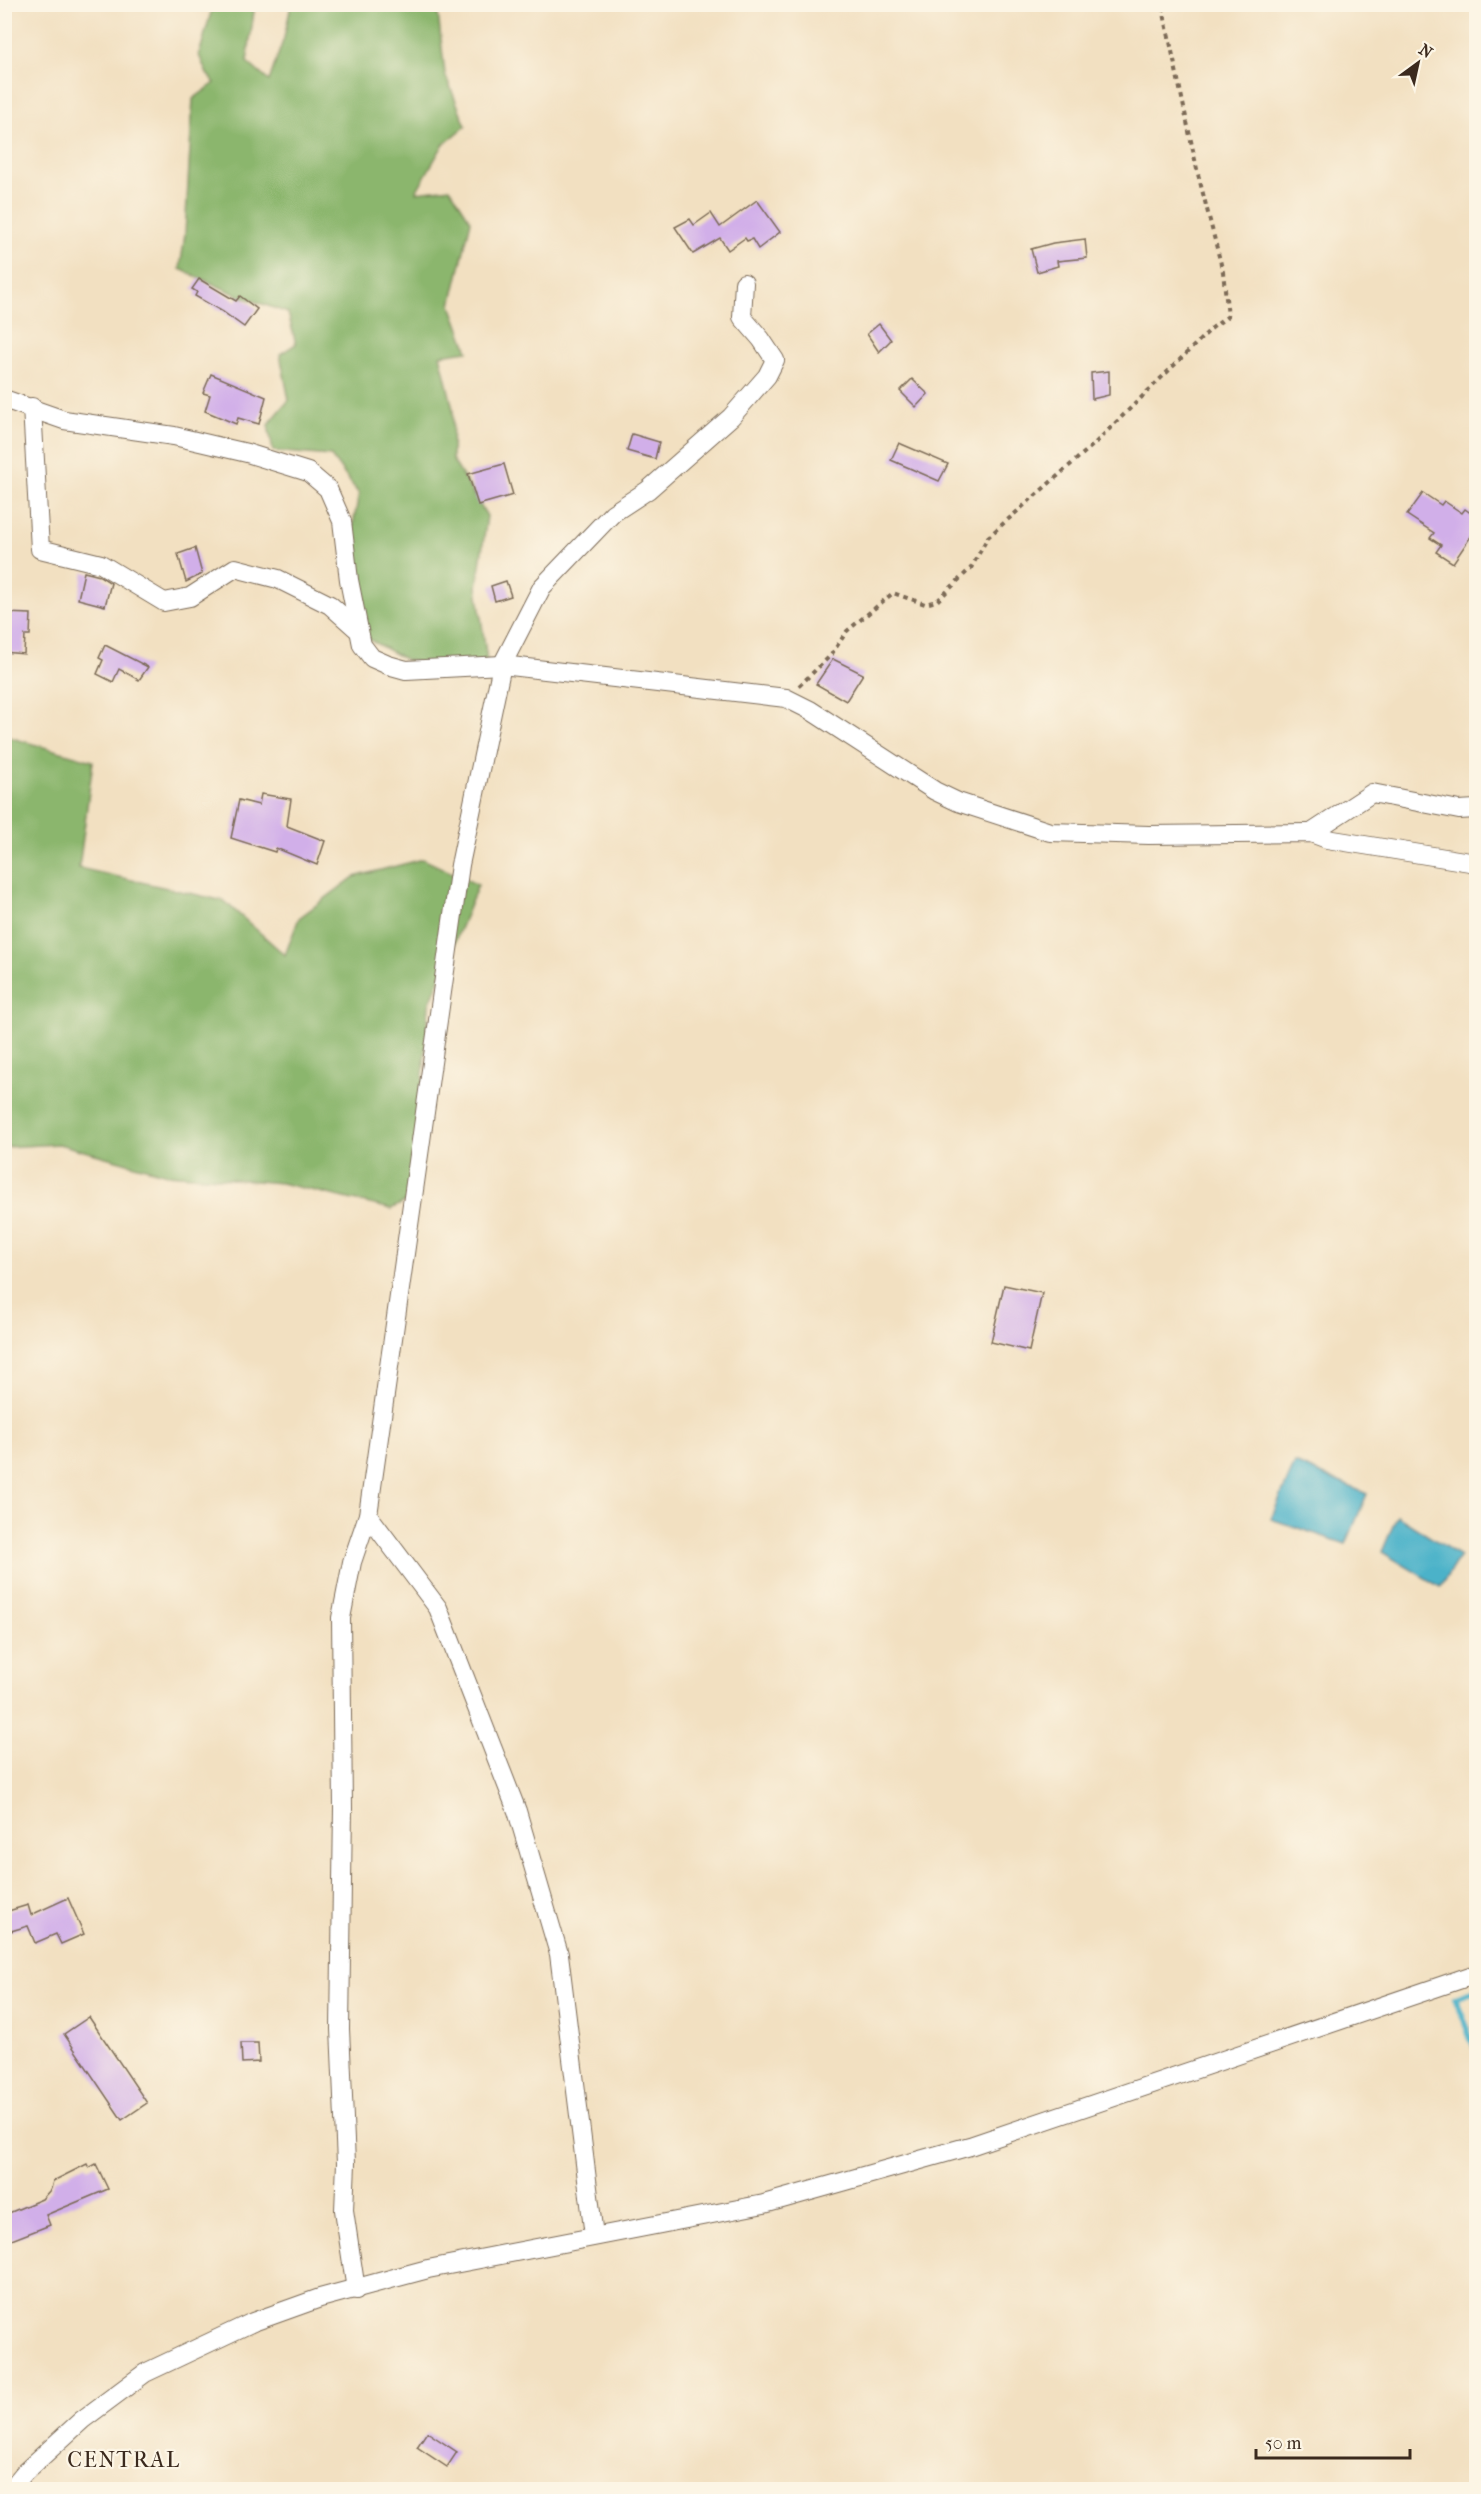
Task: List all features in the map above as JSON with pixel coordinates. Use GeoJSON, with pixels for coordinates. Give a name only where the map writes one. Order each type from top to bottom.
{"type":"FeatureCollection","features":[{"type":"Feature","properties":{"kind":"street"},"geometry":{"type":"LineString","coordinates":[[356,2290],[344,2210],[346,2163],[340,2029],[343,1808],[341,1618],[352,1562],[368,1515],[460,865],[502,665],[542,587],[613,513],[648,490],[731,417],[767,376],[775,360],[762,339],[742,317],[744,283]]}},
{"type":"Feature","properties":{"kind":"street"},"geometry":{"type":"LineString","coordinates":[[4,399],[64,420],[174,436],[247,453],[308,472],[328,489],[342,521],[362,645],[372,658],[405,670],[502,665],[786,699],[810,710],[935,791],[958,802],[1050,832],[1149,835],[1311,833],[1327,839],[1476,863]]}},
{"type":"Feature","properties":{"kind":"street"},"geometry":{"type":"LineString","coordinates":[[32,407],[40,549],[101,564],[164,602],[190,597],[235,568],[278,579],[330,604],[358,630]]}},
{"type":"Feature","properties":{"kind":"street"},"geometry":{"type":"LineString","coordinates":[[1311,833],[1372,793],[1459,810],[1476,809]]}},
{"type":"Feature","properties":{"kind":"street"},"geometry":{"type":"LineString","coordinates":[[368,1515],[438,1608],[517,1811],[560,1954],[594,2236]]}},
{"type":"Feature","properties":{"kind":"street"},"geometry":{"type":"LineString","coordinates":[[10,2490],[24,2473],[82,2420],[145,2373],[253,2322],[320,2298],[428,2269],[764,2204],[970,2146],[1476,1974]]}},
{"type":"Feature","properties":{"kind":"path"},"geometry":{"type":"LineString","coordinates":[[786,699],[831,655],[847,631],[893,593],[925,604],[937,601],[971,568],[988,537],[1093,445],[1212,328],[1228,316],[1223,272],[1198,174],[1162,4]]}},
{"type":"Feature","properties":{"kind":"green space"},"geometry":{"type":"Polygon","coordinates":[[[213,5],[249,5],[254,11],[247,62],[269,81],[284,38],[291,5],[437,5],[445,74],[466,126],[443,145],[416,192],[450,188],[471,221],[451,305],[468,351],[440,355],[453,409],[452,459],[487,516],[477,587],[487,661],[448,667],[406,660],[365,637],[349,546],[359,494],[331,456],[273,451],[268,425],[289,400],[280,354],[296,344],[288,313],[240,296],[180,269],[185,234],[193,99],[215,83],[207,74],[199,55],[213,5]]]}},
{"type":"Feature","properties":{"kind":"green space"},"geometry":{"type":"Polygon","coordinates":[[[5,736],[93,761],[79,868],[224,901],[285,955],[299,918],[354,877],[423,859],[478,885],[429,1005],[413,1198],[391,1209],[281,1183],[167,1174],[59,1144],[5,1147],[5,736]]]}},
{"type":"Feature","properties":{"kind":"water"},"geometry":{"type":"Polygon","coordinates":[[[1295,1463],[1367,1494],[1346,1544],[1271,1519],[1295,1463]]]}},
{"type":"Feature","properties":{"kind":"water"},"geometry":{"type":"Polygon","coordinates":[[[1397,1516],[1460,1556],[1440,1587],[1382,1552],[1397,1516]]]}},
{"type":"Feature","properties":{"kind":"building"},"geometry":{"type":"Polygon","coordinates":[[[757,200],[780,232],[758,249],[752,239],[747,241],[745,238],[728,250],[720,238],[693,254],[675,227],[690,219],[694,225],[711,213],[720,227],[757,200]]]}},
{"type":"Feature","properties":{"kind":"building"},"geometry":{"type":"Polygon","coordinates":[[[1085,239],[1087,258],[1057,261],[1058,266],[1037,272],[1031,249],[1053,243],[1085,239]]]}},
{"type":"Feature","properties":{"kind":"building"},"geometry":{"type":"Polygon","coordinates":[[[199,279],[236,301],[240,296],[257,309],[244,327],[195,296],[197,292],[192,289],[199,279]]]}},
{"type":"Feature","properties":{"kind":"building"},"geometry":{"type":"Polygon","coordinates":[[[879,324],[891,340],[879,352],[867,334],[879,324]]]}},
{"type":"Feature","properties":{"kind":"building"},"geometry":{"type":"Polygon","coordinates":[[[1109,371],[1109,395],[1092,399],[1091,373],[1109,371]]]}},
{"type":"Feature","properties":{"kind":"building"},"geometry":{"type":"Polygon","coordinates":[[[211,374],[266,397],[259,424],[238,418],[236,424],[205,411],[210,395],[203,393],[211,374]]]}},
{"type":"Feature","properties":{"kind":"building"},"geometry":{"type":"Polygon","coordinates":[[[912,379],[928,394],[916,407],[900,391],[912,379]]]}},
{"type":"Feature","properties":{"kind":"building"},"geometry":{"type":"Polygon","coordinates":[[[632,434],[659,442],[655,459],[627,451],[632,434]]]}},
{"type":"Feature","properties":{"kind":"building"},"geometry":{"type":"Polygon","coordinates":[[[899,443],[948,464],[939,481],[891,460],[899,443]]]}},
{"type":"Feature","properties":{"kind":"building"},"geometry":{"type":"Polygon","coordinates":[[[504,464],[513,495],[478,505],[468,474],[504,464]]]}},
{"type":"Feature","properties":{"kind":"building"},"geometry":{"type":"Polygon","coordinates":[[[1423,493],[1441,505],[1444,501],[1462,513],[1465,509],[1476,517],[1476,529],[1453,563],[1436,552],[1441,545],[1430,538],[1434,533],[1407,515],[1423,493]]]}},
{"type":"Feature","properties":{"kind":"building"},"geometry":{"type":"Polygon","coordinates":[[[195,548],[202,574],[186,582],[178,554],[195,548]]]}},
{"type":"Feature","properties":{"kind":"building"},"geometry":{"type":"Polygon","coordinates":[[[84,572],[100,576],[111,583],[105,606],[78,599],[84,572]]]}},
{"type":"Feature","properties":{"kind":"building"},"geometry":{"type":"Polygon","coordinates":[[[506,581],[511,596],[495,601],[491,586],[506,581]]]}},
{"type":"Feature","properties":{"kind":"building"},"geometry":{"type":"Polygon","coordinates":[[[4,613],[31,614],[30,635],[25,635],[24,654],[4,652],[4,613]]]}},
{"type":"Feature","properties":{"kind":"building"},"geometry":{"type":"Polygon","coordinates":[[[105,645],[148,667],[139,680],[119,669],[113,682],[97,674],[103,660],[99,658],[105,645]]]}},
{"type":"Feature","properties":{"kind":"building"},"geometry":{"type":"Polygon","coordinates":[[[833,659],[863,674],[846,701],[816,684],[833,659]]]}},
{"type":"Feature","properties":{"kind":"building"},"geometry":{"type":"Polygon","coordinates":[[[261,794],[291,799],[287,826],[325,841],[317,865],[276,848],[275,852],[231,838],[239,800],[259,805],[261,794]]]}},
{"type":"Feature","properties":{"kind":"building"},"geometry":{"type":"Polygon","coordinates":[[[1004,1285],[1042,1293],[1029,1351],[991,1342],[1004,1285]]]}},
{"type":"Feature","properties":{"kind":"building"},"geometry":{"type":"Polygon","coordinates":[[[68,1898],[84,1934],[61,1944],[56,1934],[35,1943],[28,1926],[11,1931],[5,1912],[28,1905],[31,1915],[68,1898]]]}},
{"type":"Feature","properties":{"kind":"building"},"geometry":{"type":"Polygon","coordinates":[[[89,2017],[147,2103],[122,2120],[64,2034],[89,2017]]]}},
{"type":"Feature","properties":{"kind":"building"},"geometry":{"type":"Polygon","coordinates":[[[241,2043],[258,2043],[259,2062],[242,2063],[241,2043]]]}},
{"type":"Feature","properties":{"kind":"building"},"geometry":{"type":"Polygon","coordinates":[[[87,2164],[89,2168],[96,2164],[108,2189],[46,2215],[50,2225],[4,2243],[4,2215],[42,2199],[51,2189],[53,2181],[87,2164]]]}},
{"type":"Feature","properties":{"kind":"building"},"geometry":{"type":"Polygon","coordinates":[[[427,2432],[457,2452],[447,2467],[417,2447],[427,2432]]]}},
{"type":"Feature","properties":{"kind":"waterway"},"geometry":{"type":"LineString","coordinates":[[1476,1991],[1455,1998],[1476,2051]]}},
{"type":"Feature","properties":{"kind":"district","name":"CENTRAL"},"geometry":{"type":"Point","coordinates":[124,2460]}}]}
